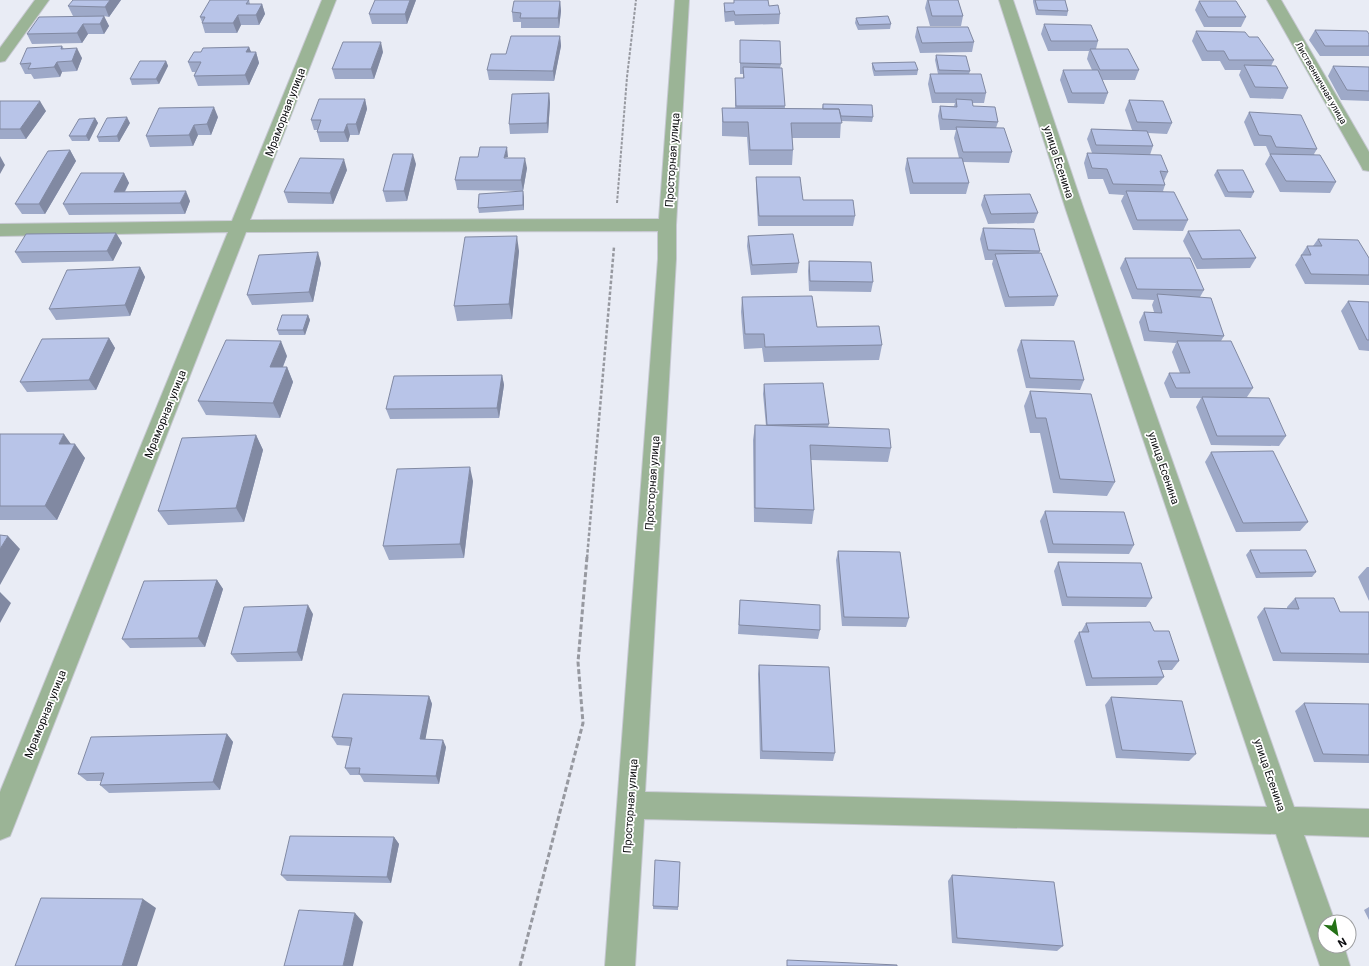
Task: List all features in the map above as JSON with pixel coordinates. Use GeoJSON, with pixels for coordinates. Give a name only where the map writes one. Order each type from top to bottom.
{"type":"FeatureCollection","features":[{"type":"Feature","properties":{"kind":"street"},"geometry":{"type":"LineString","coordinates":[[0,58],[42,0]]}},
{"type":"Feature","properties":{"kind":"street","name":"Мраморная улица"},"geometry":{"type":"LineString","coordinates":[[0,826],[329,0]]}},
{"type":"Feature","properties":{"kind":"street","name":"Просторная улица"},"geometry":{"type":"LineString","coordinates":[[620,966],[682,0]]}},
{"type":"Feature","properties":{"kind":"street","name":"улица Есенина"},"geometry":{"type":"LineString","coordinates":[[1006,0],[1075,210],[1317,914]]}},
{"type":"Feature","properties":{"kind":"street","name":"Лиственничная улица"},"geometry":{"type":"LineString","coordinates":[[1274,0],[1369,166]]}},
{"type":"Feature","properties":{"kind":"street"},"geometry":{"type":"LineString","coordinates":[[0,230],[240,226],[668,225]]}},
{"type":"Feature","properties":{"kind":"street"},"geometry":{"type":"LineString","coordinates":[[630,805],[1369,823]]}},
{"type":"Feature","properties":{"kind":"street"},"geometry":{"type":"LineString","coordinates":[[1331,954],[1335,966]]}},
{"type":"Feature","properties":{"kind":"path"},"geometry":{"type":"LineString","coordinates":[[520,966],[583,723],[578,662],[627,77],[636,0]]}},
{"type":"Feature","properties":{"kind":"building"},"geometry":{"type":"Polygon","coordinates":[[[73,0],[110,0],[105,7],[68,6],[73,0]]]}},
{"type":"Feature","properties":{"kind":"building"},"geometry":{"type":"Polygon","coordinates":[[[210,0],[249,0],[246,4],[262,4],[256,15],[238,15],[233,23],[202,23],[205,17],[200,17],[210,0]]]}},
{"type":"Feature","properties":{"kind":"building"},"geometry":{"type":"Polygon","coordinates":[[[375,0],[410,0],[405,14],[369,14],[375,0]]]}},
{"type":"Feature","properties":{"kind":"building"},"geometry":{"type":"Polygon","coordinates":[[[734,0],[768,0],[769,6],[778,5],[780,14],[735,15],[734,11],[725,12],[724,3],[734,3],[734,0]]]}},
{"type":"Feature","properties":{"kind":"building"},"geometry":{"type":"Polygon","coordinates":[[[928,0],[958,0],[963,16],[932,16],[928,0]]]}},
{"type":"Feature","properties":{"kind":"building"},"geometry":{"type":"Polygon","coordinates":[[[1035,0],[1065,0],[1068,11],[1038,10],[1035,0]]]}},
{"type":"Feature","properties":{"kind":"building"},"geometry":{"type":"Polygon","coordinates":[[[514,1],[560,1],[558,18],[520,18],[521,13],[512,12],[514,1]]]}},
{"type":"Feature","properties":{"kind":"building"},"geometry":{"type":"Polygon","coordinates":[[[1199,1],[1236,1],[1246,17],[1208,17],[1199,1]]]}},
{"type":"Feature","properties":{"kind":"building"},"geometry":{"type":"Polygon","coordinates":[[[104,16],[100,24],[83,24],[77,33],[27,34],[39,17],[104,16]]]}},
{"type":"Feature","properties":{"kind":"building"},"geometry":{"type":"Polygon","coordinates":[[[888,16],[891,24],[859,25],[856,18],[888,16]]]}},
{"type":"Feature","properties":{"kind":"building"},"geometry":{"type":"Polygon","coordinates":[[[1044,24],[1091,25],[1098,41],[1051,41],[1044,24]]]}},
{"type":"Feature","properties":{"kind":"building"},"geometry":{"type":"Polygon","coordinates":[[[917,27],[968,27],[974,42],[922,43],[917,27]]]}},
{"type":"Feature","properties":{"kind":"building"},"geometry":{"type":"Polygon","coordinates":[[[1315,30],[1367,31],[1369,34],[1369,46],[1325,46],[1315,30]]]}},
{"type":"Feature","properties":{"kind":"building"},"geometry":{"type":"Polygon","coordinates":[[[1196,31],[1245,32],[1249,37],[1258,37],[1274,60],[1229,60],[1224,51],[1207,51],[1196,31]]]}},
{"type":"Feature","properties":{"kind":"building"},"geometry":{"type":"Polygon","coordinates":[[[511,36],[560,36],[553,71],[487,70],[491,54],[506,54],[511,36]]]}},
{"type":"Feature","properties":{"kind":"building"},"geometry":{"type":"Polygon","coordinates":[[[740,40],[780,41],[781,64],[740,63],[740,40]]]}},
{"type":"Feature","properties":{"kind":"building"},"geometry":{"type":"Polygon","coordinates":[[[343,42],[381,42],[371,69],[332,69],[343,42]]]}},
{"type":"Feature","properties":{"kind":"building"},"geometry":{"type":"Polygon","coordinates":[[[62,46],[61,49],[77,48],[72,61],[57,62],[54,67],[28,69],[31,63],[20,64],[27,48],[62,46]]]}},
{"type":"Feature","properties":{"kind":"building"},"geometry":{"type":"Polygon","coordinates":[[[249,47],[246,52],[256,52],[245,75],[194,76],[201,62],[188,62],[194,52],[201,52],[203,48],[249,47]]]}},
{"type":"Feature","properties":{"kind":"building"},"geometry":{"type":"Polygon","coordinates":[[[1090,49],[1128,49],[1139,70],[1100,70],[1090,49]]]}},
{"type":"Feature","properties":{"kind":"building"},"geometry":{"type":"Polygon","coordinates":[[[936,55],[966,56],[970,71],[939,70],[936,55]]]}},
{"type":"Feature","properties":{"kind":"building"},"geometry":{"type":"Polygon","coordinates":[[[140,61],[166,61],[156,79],[130,79],[140,61]]]}},
{"type":"Feature","properties":{"kind":"building"},"geometry":{"type":"Polygon","coordinates":[[[915,62],[918,70],[875,71],[872,63],[915,62]]]}},
{"type":"Feature","properties":{"kind":"building"},"geometry":{"type":"Polygon","coordinates":[[[1244,65],[1276,66],[1288,88],[1255,87],[1244,65]]]}},
{"type":"Feature","properties":{"kind":"building"},"geometry":{"type":"Polygon","coordinates":[[[1333,66],[1369,67],[1369,91],[1347,90],[1333,66]]]}},
{"type":"Feature","properties":{"kind":"building"},"geometry":{"type":"Polygon","coordinates":[[[743,67],[782,68],[785,106],[736,106],[735,78],[744,78],[743,67]]]}},
{"type":"Feature","properties":{"kind":"building"},"geometry":{"type":"Polygon","coordinates":[[[1063,70],[1098,70],[1108,93],[1072,93],[1063,70]]]}},
{"type":"Feature","properties":{"kind":"building"},"geometry":{"type":"Polygon","coordinates":[[[930,74],[981,74],[986,93],[935,93],[930,74]]]}},
{"type":"Feature","properties":{"kind":"building"},"geometry":{"type":"Polygon","coordinates":[[[549,93],[547,123],[509,124],[512,94],[549,93]]]}},
{"type":"Feature","properties":{"kind":"building"},"geometry":{"type":"Polygon","coordinates":[[[319,99],[365,99],[356,124],[347,124],[344,132],[317,132],[321,120],[311,120],[319,99]]]}},
{"type":"Feature","properties":{"kind":"building"},"geometry":{"type":"Polygon","coordinates":[[[956,99],[972,100],[973,106],[995,107],[998,122],[942,119],[940,106],[957,107],[956,99]]]}},
{"type":"Feature","properties":{"kind":"building"},"geometry":{"type":"Polygon","coordinates":[[[1129,100],[1163,101],[1172,123],[1137,122],[1129,100]]]}},
{"type":"Feature","properties":{"kind":"building"},"geometry":{"type":"Polygon","coordinates":[[[0,101],[40,101],[20,129],[0,129],[0,101]]]}},
{"type":"Feature","properties":{"kind":"building"},"geometry":{"type":"Polygon","coordinates":[[[823,104],[872,105],[873,117],[841,116],[839,109],[823,109],[823,104]]]}},
{"type":"Feature","properties":{"kind":"building"},"geometry":{"type":"Polygon","coordinates":[[[214,107],[207,124],[194,125],[189,135],[146,136],[159,108],[214,107]]]}},
{"type":"Feature","properties":{"kind":"building"},"geometry":{"type":"Polygon","coordinates":[[[722,108],[839,109],[842,123],[791,123],[793,150],[750,150],[748,122],[723,122],[722,108]]]}},
{"type":"Feature","properties":{"kind":"building"},"geometry":{"type":"Polygon","coordinates":[[[1249,112],[1301,115],[1317,149],[1276,147],[1271,136],[1259,135],[1249,112]]]}},
{"type":"Feature","properties":{"kind":"building"},"geometry":{"type":"Polygon","coordinates":[[[127,117],[117,136],[97,137],[107,118],[127,117]]]}},
{"type":"Feature","properties":{"kind":"building"},"geometry":{"type":"Polygon","coordinates":[[[95,118],[86,136],[69,136],[79,119],[95,118]]]}},
{"type":"Feature","properties":{"kind":"building"},"geometry":{"type":"Polygon","coordinates":[[[956,127],[1004,128],[1012,152],[963,152],[956,127]]]}},
{"type":"Feature","properties":{"kind":"building"},"geometry":{"type":"Polygon","coordinates":[[[1091,129],[1147,131],[1153,146],[1096,145],[1091,129]]]}},
{"type":"Feature","properties":{"kind":"building"},"geometry":{"type":"Polygon","coordinates":[[[480,147],[507,147],[504,158],[525,158],[521,180],[455,180],[460,157],[478,157],[480,147]]]}},
{"type":"Feature","properties":{"kind":"building"},"geometry":{"type":"Polygon","coordinates":[[[70,150],[39,204],[15,204],[48,151],[70,150]]]}},
{"type":"Feature","properties":{"kind":"building"},"geometry":{"type":"Polygon","coordinates":[[[1087,153],[1161,155],[1168,172],[1160,171],[1165,185],[1113,184],[1107,169],[1092,168],[1087,153]]]}},
{"type":"Feature","properties":{"kind":"building"},"geometry":{"type":"Polygon","coordinates":[[[393,154],[413,154],[404,191],[383,191],[393,154]]]}},
{"type":"Feature","properties":{"kind":"building"},"geometry":{"type":"Polygon","coordinates":[[[1270,154],[1320,155],[1336,182],[1286,181],[1270,154]]]}},
{"type":"Feature","properties":{"kind":"building"},"geometry":{"type":"Polygon","coordinates":[[[300,158],[344,159],[330,193],[284,192],[300,158]]]}},
{"type":"Feature","properties":{"kind":"building"},"geometry":{"type":"Polygon","coordinates":[[[907,158],[962,158],[969,183],[913,183],[907,158]]]}},
{"type":"Feature","properties":{"kind":"building"},"geometry":{"type":"Polygon","coordinates":[[[1217,170],[1243,170],[1254,192],[1228,192],[1217,170]]]}},
{"type":"Feature","properties":{"kind":"building"},"geometry":{"type":"Polygon","coordinates":[[[81,173],[124,173],[114,192],[186,191],[180,203],[63,204],[81,173]]]}},
{"type":"Feature","properties":{"kind":"building"},"geometry":{"type":"Polygon","coordinates":[[[756,177],[800,177],[803,200],[853,200],[855,216],[759,216],[756,177]]]}},
{"type":"Feature","properties":{"kind":"building"},"geometry":{"type":"Polygon","coordinates":[[[523,191],[523,205],[478,208],[479,194],[523,191]]]}},
{"type":"Feature","properties":{"kind":"building"},"geometry":{"type":"Polygon","coordinates":[[[1126,191],[1174,192],[1188,220],[1137,220],[1126,191]]]}},
{"type":"Feature","properties":{"kind":"building"},"geometry":{"type":"Polygon","coordinates":[[[1030,194],[1038,213],[991,214],[984,195],[1030,194]]]}},
{"type":"Feature","properties":{"kind":"building"},"geometry":{"type":"Polygon","coordinates":[[[983,228],[1034,229],[1040,251],[988,250],[983,228]]]}},
{"type":"Feature","properties":{"kind":"building"},"geometry":{"type":"Polygon","coordinates":[[[1240,230],[1256,258],[1202,259],[1188,231],[1240,230]]]}},
{"type":"Feature","properties":{"kind":"building"},"geometry":{"type":"Polygon","coordinates":[[[116,233],[107,251],[15,252],[26,234],[116,233]]]}},
{"type":"Feature","properties":{"kind":"building"},"geometry":{"type":"Polygon","coordinates":[[[793,234],[799,263],[752,265],[748,236],[793,234]]]}},
{"type":"Feature","properties":{"kind":"building"},"geometry":{"type":"Polygon","coordinates":[[[517,236],[509,304],[454,306],[465,237],[517,236]]]}},
{"type":"Feature","properties":{"kind":"building"},"geometry":{"type":"Polygon","coordinates":[[[1318,239],[1358,240],[1369,258],[1369,275],[1311,274],[1301,255],[1311,255],[1307,246],[1322,246],[1318,239]]]}},
{"type":"Feature","properties":{"kind":"building"},"geometry":{"type":"Polygon","coordinates":[[[318,252],[309,292],[247,295],[259,255],[318,252]]]}},
{"type":"Feature","properties":{"kind":"building"},"geometry":{"type":"Polygon","coordinates":[[[1041,253],[1058,296],[1009,297],[995,254],[1041,253]]]}},
{"type":"Feature","properties":{"kind":"building"},"geometry":{"type":"Polygon","coordinates":[[[1125,258],[1190,258],[1204,290],[1137,289],[1125,258]]]}},
{"type":"Feature","properties":{"kind":"building"},"geometry":{"type":"Polygon","coordinates":[[[809,261],[871,262],[873,282],[810,281],[809,261]]]}},
{"type":"Feature","properties":{"kind":"building"},"geometry":{"type":"Polygon","coordinates":[[[140,267],[125,305],[49,309],[67,270],[140,267]]]}},
{"type":"Feature","properties":{"kind":"building"},"geometry":{"type":"Polygon","coordinates":[[[1157,294],[1211,298],[1224,336],[1149,331],[1144,312],[1162,313],[1157,294]]]}},
{"type":"Feature","properties":{"kind":"building"},"geometry":{"type":"Polygon","coordinates":[[[812,296],[817,327],[879,326],[882,345],[765,347],[764,334],[745,334],[742,297],[812,296]]]}},
{"type":"Feature","properties":{"kind":"building"},"geometry":{"type":"Polygon","coordinates":[[[1348,301],[1369,302],[1369,340],[1367,340],[1348,301]]]}},
{"type":"Feature","properties":{"kind":"building"},"geometry":{"type":"Polygon","coordinates":[[[282,315],[308,315],[303,330],[277,330],[282,315]]]}},
{"type":"Feature","properties":{"kind":"building"},"geometry":{"type":"Polygon","coordinates":[[[109,338],[89,380],[20,382],[42,339],[109,338]]]}},
{"type":"Feature","properties":{"kind":"building"},"geometry":{"type":"Polygon","coordinates":[[[226,340],[281,341],[270,367],[287,367],[273,403],[198,401],[226,340]]]}},
{"type":"Feature","properties":{"kind":"building"},"geometry":{"type":"Polygon","coordinates":[[[1021,340],[1074,341],[1084,380],[1030,378],[1021,340]]]}},
{"type":"Feature","properties":{"kind":"building"},"geometry":{"type":"Polygon","coordinates":[[[1177,341],[1231,341],[1253,388],[1176,388],[1169,373],[1190,373],[1177,341]]]}},
{"type":"Feature","properties":{"kind":"building"},"geometry":{"type":"Polygon","coordinates":[[[502,375],[497,408],[386,409],[394,376],[502,375]]]}},
{"type":"Feature","properties":{"kind":"building"},"geometry":{"type":"Polygon","coordinates":[[[823,383],[829,424],[767,425],[764,384],[823,383]]]}},
{"type":"Feature","properties":{"kind":"building"},"geometry":{"type":"Polygon","coordinates":[[[1030,391],[1091,394],[1115,482],[1060,479],[1046,418],[1036,418],[1030,391]]]}},
{"type":"Feature","properties":{"kind":"building"},"geometry":{"type":"Polygon","coordinates":[[[1202,397],[1269,398],[1286,436],[1217,436],[1202,397]]]}},
{"type":"Feature","properties":{"kind":"building"},"geometry":{"type":"Polygon","coordinates":[[[755,425],[889,429],[891,448],[810,445],[814,510],[755,508],[755,425]]]}},
{"type":"Feature","properties":{"kind":"building"},"geometry":{"type":"Polygon","coordinates":[[[0,434],[64,434],[59,444],[75,444],[45,506],[0,506],[0,434]]]}},
{"type":"Feature","properties":{"kind":"building"},"geometry":{"type":"Polygon","coordinates":[[[256,435],[236,508],[158,511],[182,438],[256,435]]]}},
{"type":"Feature","properties":{"kind":"building"},"geometry":{"type":"Polygon","coordinates":[[[1273,451],[1308,522],[1243,523],[1211,452],[1273,451]]]}},
{"type":"Feature","properties":{"kind":"building"},"geometry":{"type":"Polygon","coordinates":[[[470,467],[460,544],[383,546],[397,469],[470,467]]]}},
{"type":"Feature","properties":{"kind":"building"},"geometry":{"type":"Polygon","coordinates":[[[1045,511],[1124,512],[1134,545],[1053,544],[1045,511]]]}},
{"type":"Feature","properties":{"kind":"building"},"geometry":{"type":"Polygon","coordinates":[[[0,535],[8,536],[0,549],[0,535]]]}},
{"type":"Feature","properties":{"kind":"building"},"geometry":{"type":"Polygon","coordinates":[[[1250,550],[1306,550],[1316,572],[1260,573],[1250,550]]]}},
{"type":"Feature","properties":{"kind":"building"},"geometry":{"type":"Polygon","coordinates":[[[838,551],[900,552],[909,618],[844,617],[838,551]]]}},
{"type":"Feature","properties":{"kind":"building"},"geometry":{"type":"Polygon","coordinates":[[[1058,562],[1141,563],[1152,598],[1067,597],[1058,562]]]}},
{"type":"Feature","properties":{"kind":"building"},"geometry":{"type":"Polygon","coordinates":[[[217,580],[198,638],[122,639],[144,581],[217,580]]]}},
{"type":"Feature","properties":{"kind":"building"},"geometry":{"type":"Polygon","coordinates":[[[1295,598],[1334,598],[1340,612],[1369,612],[1369,654],[1281,653],[1264,608],[1299,609],[1295,598]]]}},
{"type":"Feature","properties":{"kind":"building"},"geometry":{"type":"Polygon","coordinates":[[[740,600],[820,605],[820,630],[739,625],[740,600]]]}},
{"type":"Feature","properties":{"kind":"building"},"geometry":{"type":"Polygon","coordinates":[[[308,605],[297,652],[231,654],[244,607],[308,605]]]}},
{"type":"Feature","properties":{"kind":"building"},"geometry":{"type":"Polygon","coordinates":[[[1150,622],[1154,631],[1169,631],[1179,661],[1158,661],[1164,677],[1092,678],[1079,632],[1089,632],[1086,623],[1150,622]]]}},
{"type":"Feature","properties":{"kind":"building"},"geometry":{"type":"Polygon","coordinates":[[[759,665],[829,667],[835,753],[762,751],[759,665]]]}},
{"type":"Feature","properties":{"kind":"building"},"geometry":{"type":"Polygon","coordinates":[[[343,694],[429,696],[420,739],[443,740],[436,776],[359,774],[360,768],[345,768],[352,738],[332,737],[343,694]]]}},
{"type":"Feature","properties":{"kind":"building"},"geometry":{"type":"Polygon","coordinates":[[[1111,697],[1182,701],[1196,754],[1122,750],[1111,697]]]}},
{"type":"Feature","properties":{"kind":"building"},"geometry":{"type":"Polygon","coordinates":[[[1304,703],[1369,704],[1369,755],[1323,754],[1304,703]]]}},
{"type":"Feature","properties":{"kind":"building"},"geometry":{"type":"Polygon","coordinates":[[[227,734],[213,782],[100,785],[104,773],[78,774],[91,737],[227,734]]]}},
{"type":"Feature","properties":{"kind":"building"},"geometry":{"type":"Polygon","coordinates":[[[290,836],[394,837],[387,877],[281,875],[290,836]]]}},
{"type":"Feature","properties":{"kind":"building"},"geometry":{"type":"Polygon","coordinates":[[[655,860],[680,862],[678,907],[653,906],[655,860]]]}},
{"type":"Feature","properties":{"kind":"building"},"geometry":{"type":"Polygon","coordinates":[[[952,875],[1054,882],[1063,946],[957,938],[952,875]]]}},
{"type":"Feature","properties":{"kind":"building"},"geometry":{"type":"Polygon","coordinates":[[[41,898],[143,899],[122,966],[15,966],[41,898]]]}},
{"type":"Feature","properties":{"kind":"building"},"geometry":{"type":"Polygon","coordinates":[[[299,910],[355,913],[343,966],[284,966],[299,910]]]}},
{"type":"Feature","properties":{"kind":"building"},"geometry":{"type":"Polygon","coordinates":[[[787,960],[897,965],[897,966],[787,966],[787,960]]]}}]}
